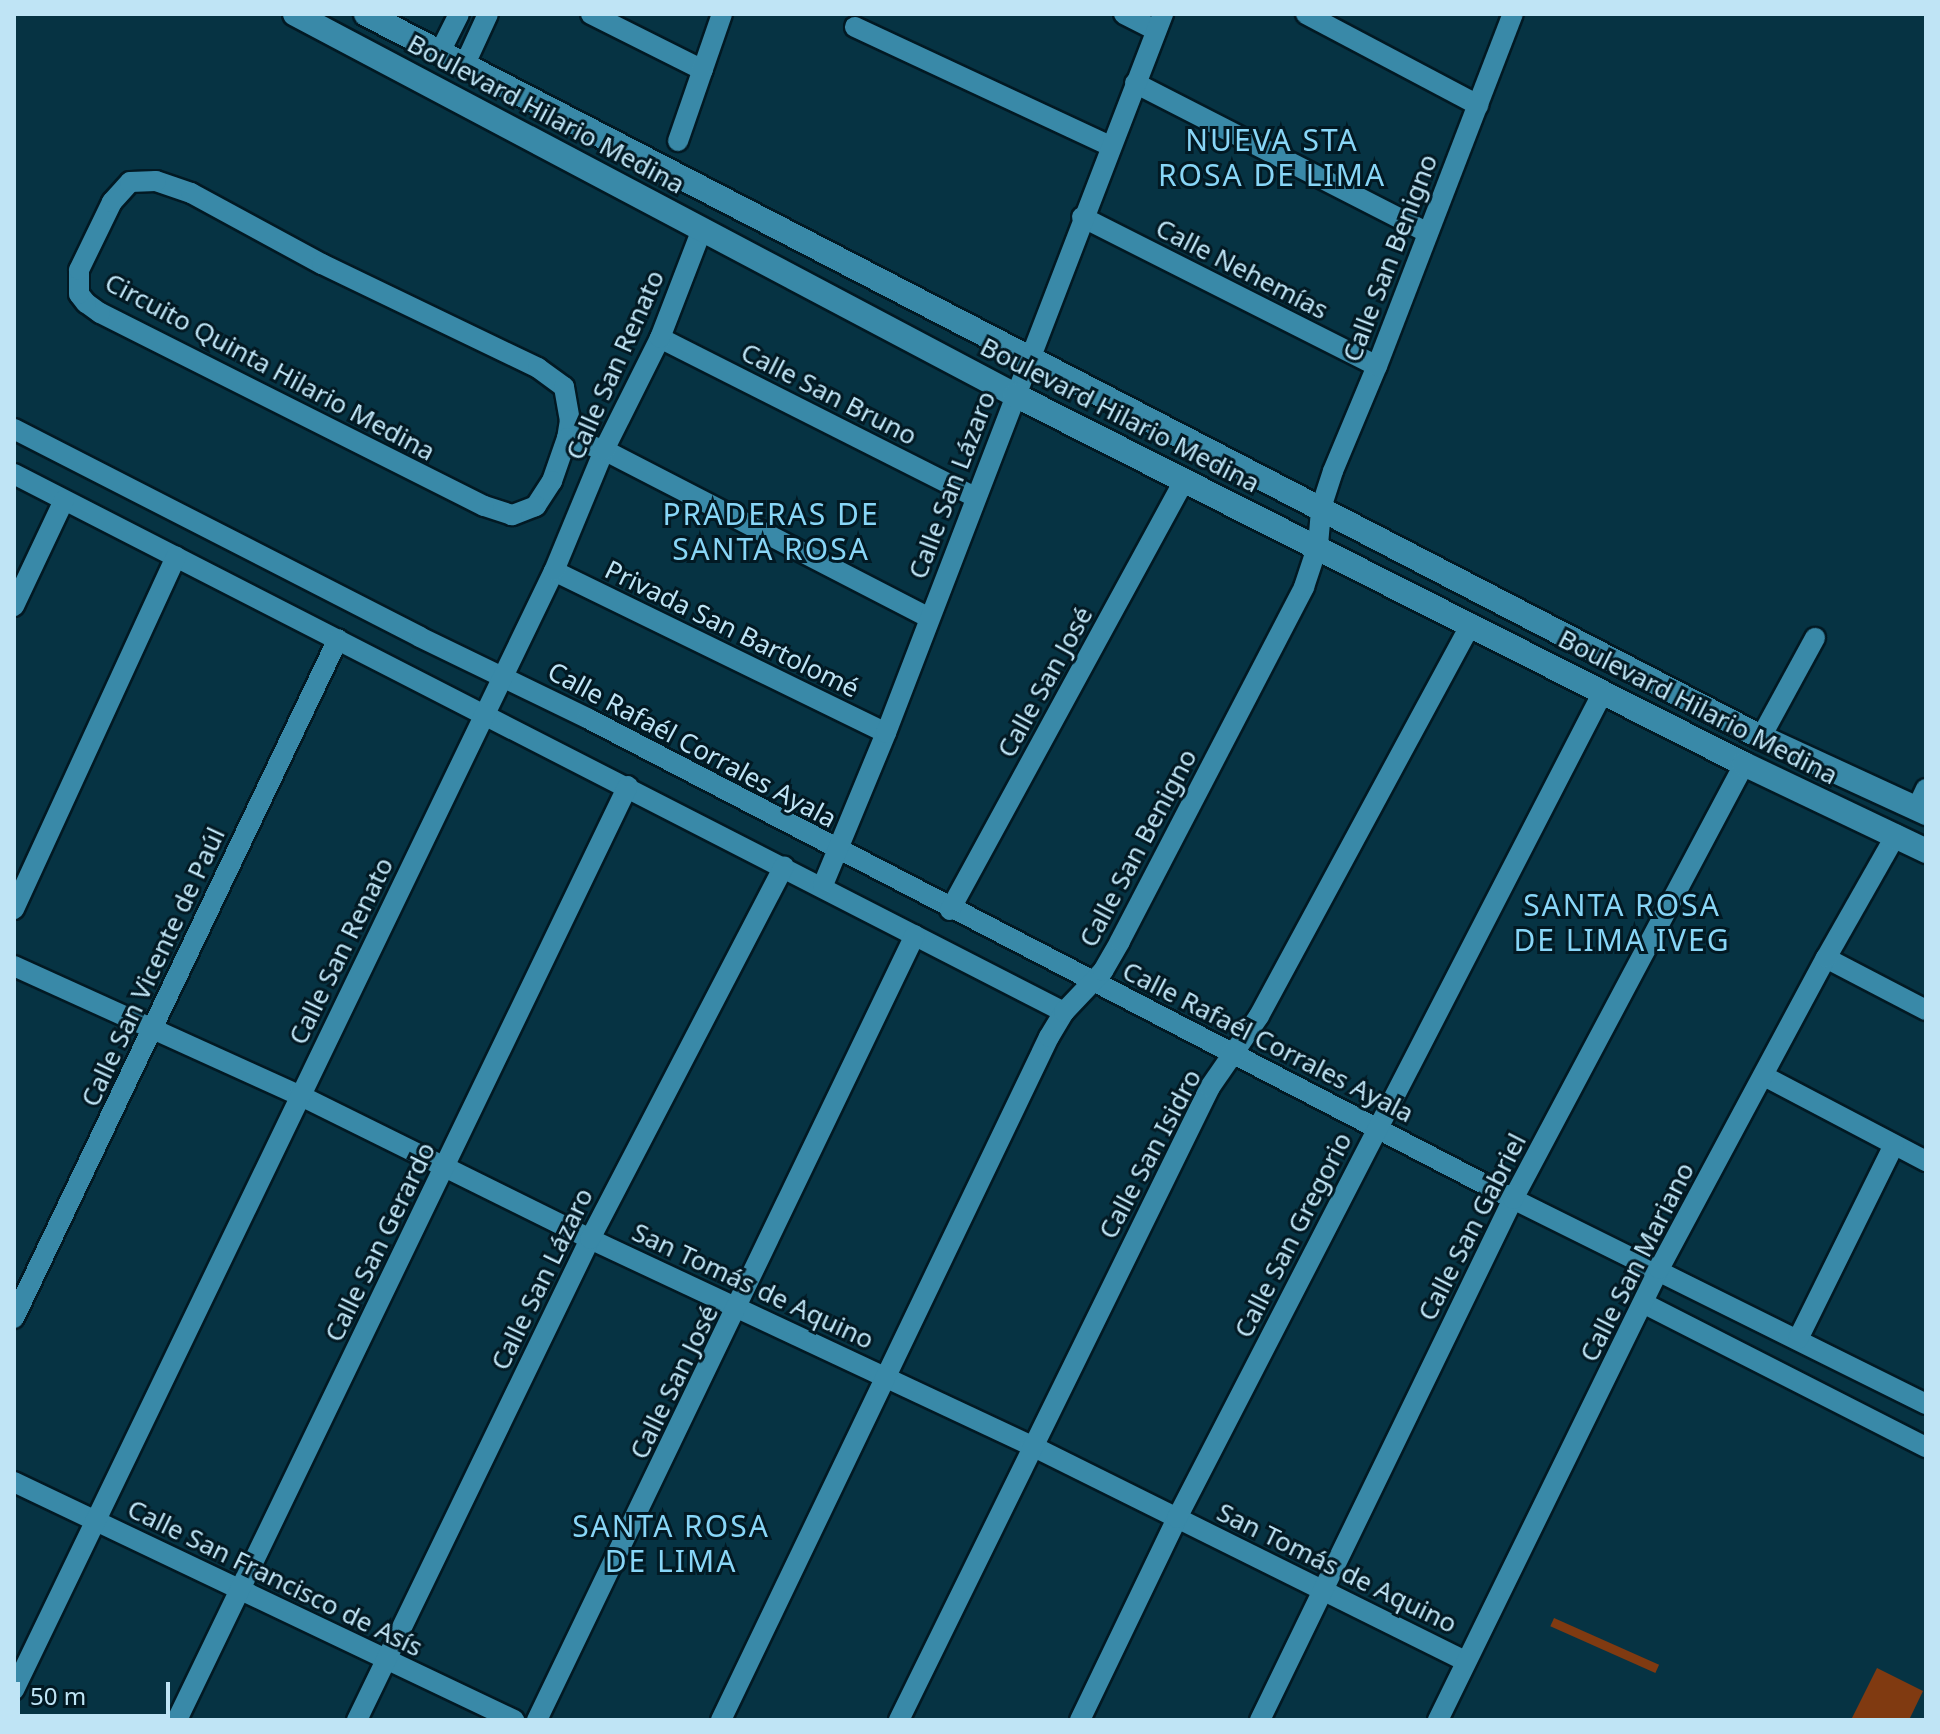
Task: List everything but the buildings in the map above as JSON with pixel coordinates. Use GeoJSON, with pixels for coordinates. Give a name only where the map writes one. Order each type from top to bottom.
{"type":"FeatureCollection","features":[{"type":"Feature","properties":{"kind":"main road","name":"Boulevard Hilario Medina"},"geometry":{"type":"LineString","coordinates":[[295,14],[1015,395],[1318,545],[1744,764],[1926,851]]}},
{"type":"Feature","properties":{"kind":"main road","name":"Boulevard Hilario Medina"},"geometry":{"type":"LineString","coordinates":[[366,14],[1761,737],[1923,804]]}},
{"type":"Feature","properties":{"kind":"street"},"geometry":{"type":"LineString","coordinates":[[440,52],[459,14]]}},
{"type":"Feature","properties":{"kind":"street"},"geometry":{"type":"LineString","coordinates":[[465,64],[488,14]]}},
{"type":"Feature","properties":{"kind":"street"},"geometry":{"type":"LineString","coordinates":[[591,14],[703,70]]}},
{"type":"Feature","properties":{"kind":"street"},"geometry":{"type":"LineString","coordinates":[[678,141],[722,14]]}},
{"type":"Feature","properties":{"kind":"street"},"geometry":{"type":"LineString","coordinates":[[1124,14],[1159,22]]}},
{"type":"Feature","properties":{"kind":"street"},"geometry":{"type":"LineString","coordinates":[[1306,14],[1478,105]]}},
{"type":"Feature","properties":{"kind":"street","name":"Calle San Benigno"},"geometry":{"type":"LineString","coordinates":[[721,1720],[883,1377],[1064,1012],[1093,982],[1120,941],[1308,577],[1318,545],[1321,508],[1333,471],[1377,366],[1513,14]]}},
{"type":"Feature","properties":{"kind":"street","name":"Calle San Lázaro"},"geometry":{"type":"LineString","coordinates":[[823,885],[886,733],[1159,22]]}},
{"type":"Feature","properties":{"kind":"street"},"geometry":{"type":"LineString","coordinates":[[855,27],[1110,146]]}},
{"type":"Feature","properties":{"kind":"street"},"geometry":{"type":"LineString","coordinates":[[1135,83],[1428,233]]}},
{"type":"Feature","properties":{"kind":"street","name":"Circuito Quinta Hilario Medina"},"geometry":{"type":"LineString","coordinates":[[141,181],[170,185],[552,377],[564,387],[569,403],[567,438],[552,481],[536,506],[524,512],[512,515],[484,506],[100,313],[79,294],[79,270],[121,189],[130,182],[141,181]]}},
{"type":"Feature","properties":{"kind":"street","name":"Calle Nehemías"},"geometry":{"type":"LineString","coordinates":[[1082,217],[1377,366]]}},
{"type":"Feature","properties":{"kind":"street","name":"Calle San Renato"},"geometry":{"type":"LineString","coordinates":[[14,1690],[299,1095],[487,714],[554,571],[604,450],[660,338],[702,229]]}},
{"type":"Feature","properties":{"kind":"street","name":"Calle San Bruno"},"geometry":{"type":"LineString","coordinates":[[660,338],[975,497]]}},
{"type":"Feature","properties":{"kind":"street","name":"Calle Rafaél Corrales Ayala"},"geometry":{"type":"LineString","coordinates":[[14,429],[420,637],[503,676],[950,910],[1378,1126],[1513,1199],[1926,1404]]}},
{"type":"Feature","properties":{"kind":"street"},"geometry":{"type":"LineString","coordinates":[[567,438],[604,450],[928,617]]}},
{"type":"Feature","properties":{"kind":"street"},"geometry":{"type":"LineString","coordinates":[[14,474],[823,885],[1064,1012]]}},
{"type":"Feature","properties":{"kind":"street","name":"Calle San José"},"geometry":{"type":"LineString","coordinates":[[950,910],[1185,479]]}},
{"type":"Feature","properties":{"kind":"street"},"geometry":{"type":"LineString","coordinates":[[552,481],[586,496]]}},
{"type":"Feature","properties":{"kind":"street"},"geometry":{"type":"LineString","coordinates":[[14,606],[64,500]]}},
{"type":"Feature","properties":{"kind":"street"},"geometry":{"type":"LineString","coordinates":[[14,909],[176,556]]}},
{"type":"Feature","properties":{"kind":"street","name":"Privada San Bartolomé"},"geometry":{"type":"LineString","coordinates":[[554,571],[886,733]]}},
{"type":"Feature","properties":{"kind":"street","name":"Calle San Isidro"},"geometry":{"type":"LineString","coordinates":[[899,1720],[1210,1087],[1235,1054],[1471,624]]}},
{"type":"Feature","properties":{"kind":"street"},"geometry":{"type":"LineString","coordinates":[[1761,737],[1815,638]]}},
{"type":"Feature","properties":{"kind":"street","name":"Calle San Vicente de Paúl"},"geometry":{"type":"LineString","coordinates":[[14,1318],[338,639]]}},
{"type":"Feature","properties":{"kind":"street","name":"Calle San Gregorio"},"geometry":{"type":"LineString","coordinates":[[1080,1720],[1177,1518],[1603,692]]}},
{"type":"Feature","properties":{"kind":"street","name":"Calle San Gabriel"},"geometry":{"type":"LineString","coordinates":[[1260,1720],[1513,1199],[1744,764]]}},
{"type":"Feature","properties":{"kind":"street","name":"Calle San Gerardo"},"geometry":{"type":"LineString","coordinates":[[177,1720],[628,786]]}},
{"type":"Feature","properties":{"kind":"street","name":"Calle San Mariano"},"geometry":{"type":"LineString","coordinates":[[1438,1720],[1659,1269],[1826,958],[1896,835]]}},
{"type":"Feature","properties":{"kind":"street","name":"Calle San Lázaro"},"geometry":{"type":"LineString","coordinates":[[357,1720],[590,1239],[784,866]]}},
{"type":"Feature","properties":{"kind":"street","name":"Calle San José"},"geometry":{"type":"LineString","coordinates":[[537,1720],[739,1307],[915,935]]}},
{"type":"Feature","properties":{"kind":"street"},"geometry":{"type":"LineString","coordinates":[[1826,958],[1926,1010]]}},
{"type":"Feature","properties":{"kind":"street","name":"San Tomás de Aquino"},"geometry":{"type":"LineString","coordinates":[[14,966],[299,1095],[590,1239],[1032,1446],[1466,1661]]}},
{"type":"Feature","properties":{"kind":"street"},"geometry":{"type":"LineString","coordinates":[[1764,1076],[1926,1161]]}},
{"type":"Feature","properties":{"kind":"street"},"geometry":{"type":"LineString","coordinates":[[1798,1339],[1894,1145]]}},
{"type":"Feature","properties":{"kind":"street"},"geometry":{"type":"LineString","coordinates":[[1643,1303],[1926,1447]]}},
{"type":"Feature","properties":{"kind":"street","name":"Calle San Francisco de Asís"},"geometry":{"type":"LineString","coordinates":[[14,1482],[514,1720]]}},
{"type":"Feature","properties":{"kind":"shaded area"},"geometry":{"type":"Polygon","coordinates":[[[1554,1618],[1659,1665],[1655,1673],[1550,1626],[1554,1618]]]}},
{"type":"Feature","properties":{"kind":"shaded area"},"geometry":{"type":"Polygon","coordinates":[[[1877,1668],[1923,1691],[1909,1720],[1851,1720],[1877,1668]]]}},
{"type":"Feature","properties":{"kind":"district","name":"NUEVA STA ROSA DE LIMA"},"geometry":{"type":"Point","coordinates":[1272,157]}},
{"type":"Feature","properties":{"kind":"district","name":"PRADERAS DE SANTA ROSA"},"geometry":{"type":"Point","coordinates":[771,531]}},
{"type":"Feature","properties":{"kind":"district","name":"SANTA ROSA DE LIMA IVEG"},"geometry":{"type":"Point","coordinates":[1622,922]}},
{"type":"Feature","properties":{"kind":"district","name":"SANTA ROSA DE LIMA"},"geometry":{"type":"Point","coordinates":[671,1543]}}]}
